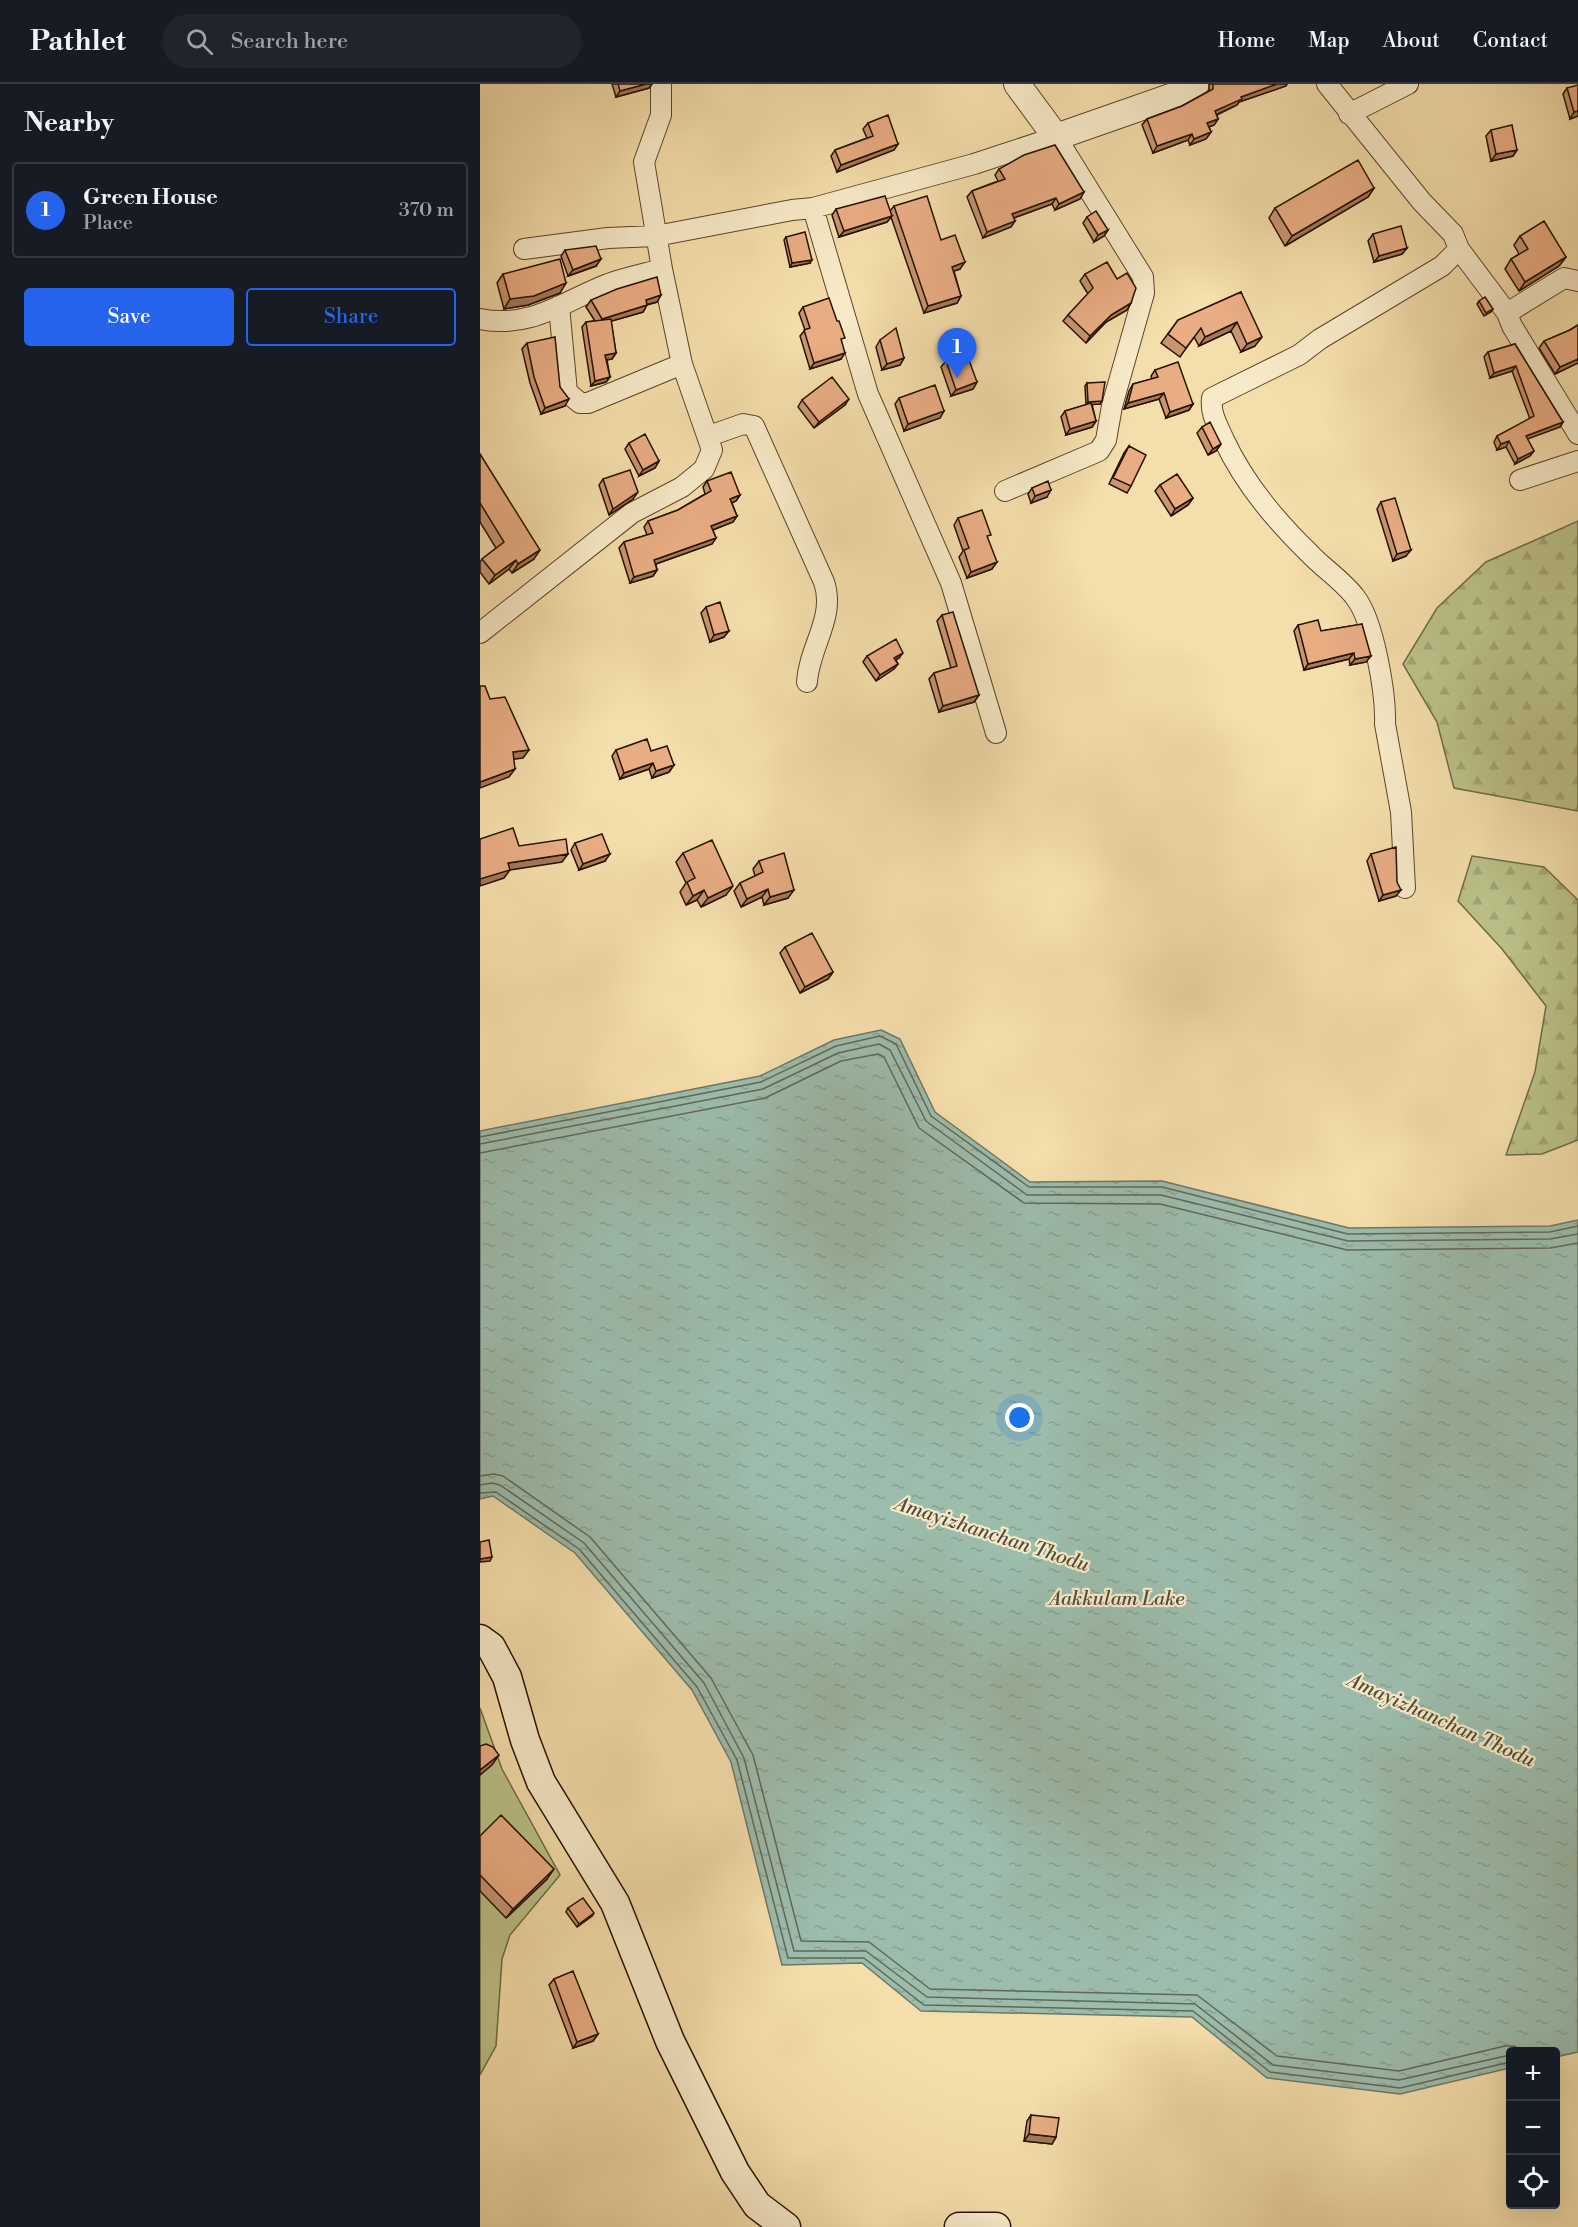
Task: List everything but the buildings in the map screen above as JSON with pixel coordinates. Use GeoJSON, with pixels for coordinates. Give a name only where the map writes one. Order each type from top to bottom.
{"type":"FeatureCollection","features":[{"type":"Feature","properties":{"kind":"main road"},"geometry":{"type":"LineString","coordinates":[[480,1639],[492,1647],[507,1677],[525,1740],[541,1782],[615,1903],[670,2041],[735,2172],[757,2205],[786,2227]]}},
{"type":"Feature","properties":{"kind":"main road"},"geometry":{"type":"LineString","coordinates":[[959,2227],[996,2227]]}},
{"type":"Feature","properties":{"kind":"street"},"geometry":{"type":"LineString","coordinates":[[480,633],[632,513],[682,487],[704,469],[712,450],[682,364],[662,268],[644,162],[661,115],[661,84]]}},
{"type":"Feature","properties":{"kind":"street"},"geometry":{"type":"LineString","coordinates":[[1005,491],[1099,451],[1106,440],[1112,406],[1144,293],[1143,277],[1056,137],[1017,84]]}},
{"type":"Feature","properties":{"kind":"street"},"geometry":{"type":"LineString","coordinates":[[524,249],[608,238],[656,236],[813,208],[974,164],[1179,94],[1196,84]]}},
{"type":"Feature","properties":{"kind":"street"},"geometry":{"type":"LineString","coordinates":[[1327,84],[1427,208],[1454,234],[1459,249],[1507,313],[1512,326],[1578,434]]}},
{"type":"Feature","properties":{"kind":"street"},"geometry":{"type":"LineString","coordinates":[[1349,114],[1408,84]]}},
{"type":"Feature","properties":{"kind":"street"},"geometry":{"type":"LineString","coordinates":[[813,208],[868,394],[951,583],[996,733]]}},
{"type":"Feature","properties":{"kind":"street"},"geometry":{"type":"LineString","coordinates":[[1405,888],[1401,812],[1385,724],[1386,712],[1374,639],[1365,615],[1355,597],[1307,552],[1253,491],[1234,462],[1211,410],[1212,398],[1299,355],[1320,339],[1442,266],[1459,249]]}},
{"type":"Feature","properties":{"kind":"street"},"geometry":{"type":"LineString","coordinates":[[480,319],[500,323],[520,321],[609,284],[662,268]]}},
{"type":"Feature","properties":{"kind":"street"},"geometry":{"type":"LineString","coordinates":[[1507,313],[1564,278],[1578,281]]}},
{"type":"Feature","properties":{"kind":"street"},"geometry":{"type":"LineString","coordinates":[[559,306],[567,392],[580,403],[588,403],[682,364]]}},
{"type":"Feature","properties":{"kind":"street"},"geometry":{"type":"LineString","coordinates":[[709,436],[743,424],[754,426],[824,582],[829,605],[808,668],[807,682]]}},
{"type":"Feature","properties":{"kind":"street"},"geometry":{"type":"LineString","coordinates":[[1520,480],[1578,461]]}},
{"type":"Feature","properties":{"kind":"green space"},"geometry":{"type":"Polygon","coordinates":[[[1578,521],[1578,811],[1454,788],[1437,722],[1403,664],[1437,608],[1486,562],[1578,521]]]}},
{"type":"Feature","properties":{"kind":"green space"},"geometry":{"type":"Polygon","coordinates":[[[1472,856],[1544,867],[1578,900],[1578,1140],[1542,1154],[1506,1155],[1535,1072],[1546,1006],[1502,949],[1458,901],[1472,856]]]}},
{"type":"Feature","properties":{"kind":"green space"},"geometry":{"type":"Polygon","coordinates":[[[480,1708],[502,1769],[560,1875],[510,1935],[502,1959],[496,2046],[480,2075],[480,1708]]]}},
{"type":"Feature","properties":{"kind":"water","name":"Aakkulam Lake"},"geometry":{"type":"Polygon","coordinates":[[[881,1030],[900,1039],[935,1112],[1030,1182],[1162,1181],[1349,1228],[1550,1226],[1578,1220],[1578,2052],[1560,2056],[1560,2047],[1506,2047],[1506,2069],[1400,2094],[1267,2078],[1192,2017],[921,2011],[862,1963],[782,1965],[731,1762],[692,1690],[575,1553],[493,1496],[480,1499],[480,1131],[760,1076],[834,1040],[881,1030]]]}},
{"type":"Feature","properties":{"kind":"place","name":"Green House"},"geometry":{"type":"Point","coordinates":[957,378]}},
{"type":"Feature","properties":{"kind":"water label","name":"Amayizhanchan Thodu"},"geometry":{"type":"Point","coordinates":[992,1535]}},
{"type":"Feature","properties":{"kind":"water label","name":"Amayizhanchan Thodu"},"geometry":{"type":"Point","coordinates":[1441,1721]}}]}
